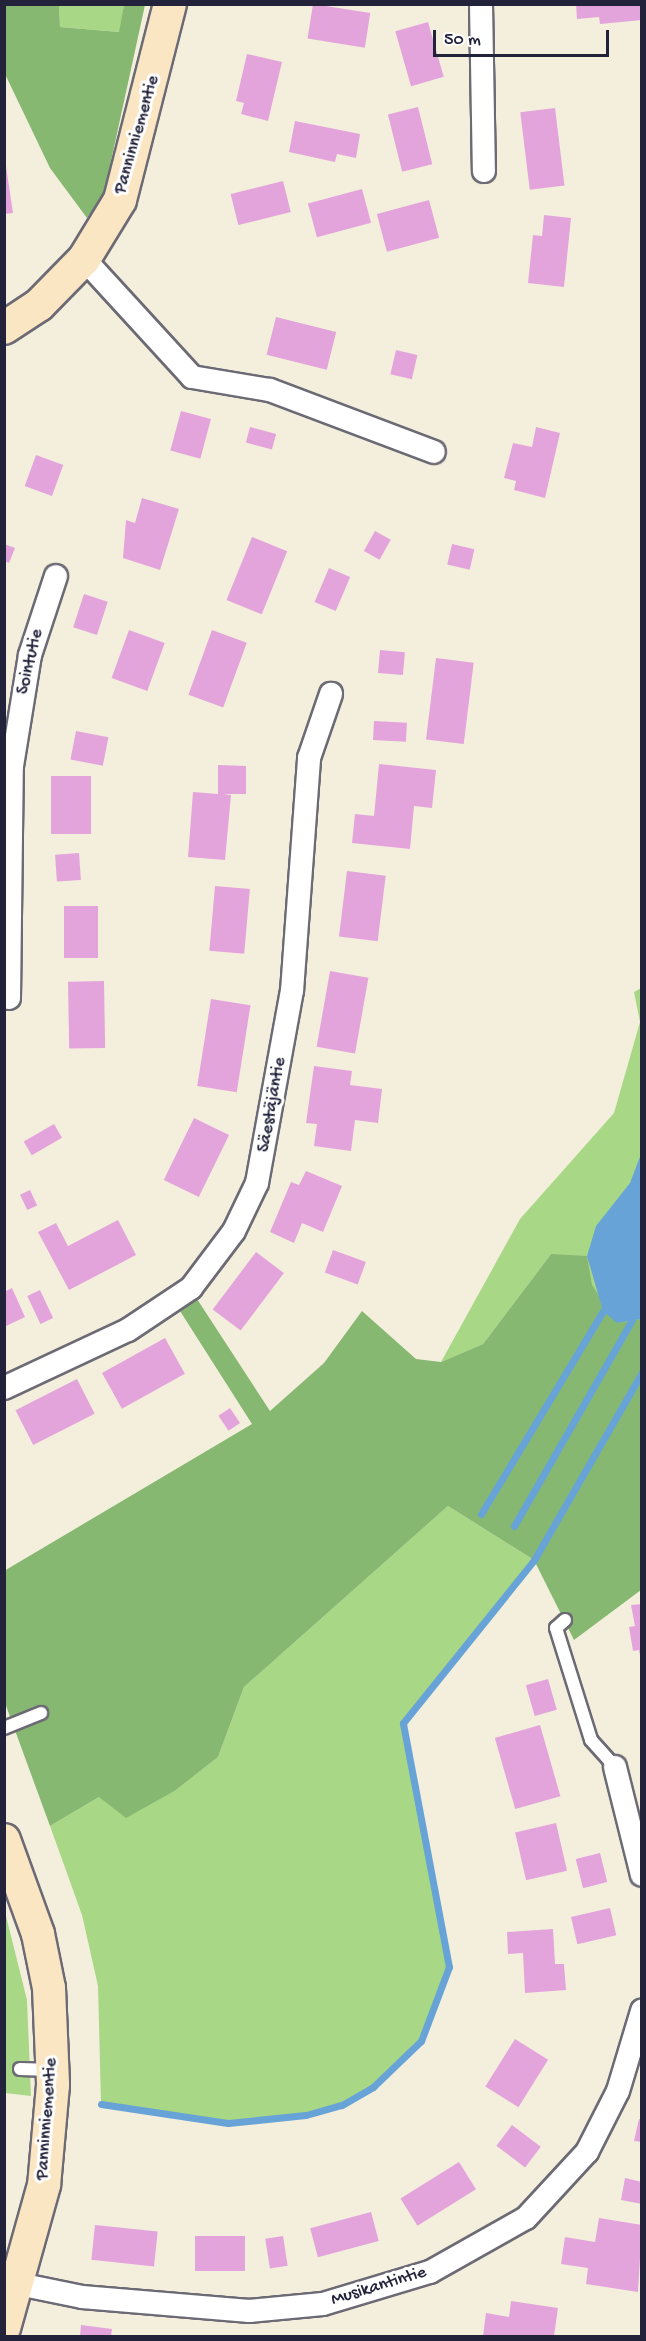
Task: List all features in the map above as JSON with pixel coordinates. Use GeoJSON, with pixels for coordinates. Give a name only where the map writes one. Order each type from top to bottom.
{"type":"FeatureCollection","features":[{"type":"Feature","properties":{"kind":"street","name":"Panninniementie"},"geometry":{"type":"LineString","coordinates":[[4,327],[39,305],[84,259],[120,200],[170,4]]}},
{"type":"Feature","properties":{"kind":"street"},"geometry":{"type":"LineString","coordinates":[[481,4],[484,171]]}},
{"type":"Feature","properties":{"kind":"street"},"geometry":{"type":"LineString","coordinates":[[84,259],[192,376],[270,390],[434,452]]}},
{"type":"Feature","properties":{"kind":"street","name":"Sointutie"},"geometry":{"type":"LineString","coordinates":[[9,998],[7,821],[17,723],[32,647],[56,576]]}},
{"type":"Feature","properties":{"kind":"street","name":"Säestäjäntie"},"geometry":{"type":"LineString","coordinates":[[4,1388],[128,1330],[191,1288],[234,1232],[257,1183],[292,991],[309,758],[332,694]]}},
{"type":"Feature","properties":{"kind":"street"},"geometry":{"type":"LineString","coordinates":[[615,1767],[642,1875]]}},
{"type":"Feature","properties":{"kind":"street","name":"Panninniementie"},"geometry":{"type":"LineString","coordinates":[[4,1840],[38,1934],[50,1995],[53,2070],[44,2185],[10,2282],[4,2328]]}},
{"type":"Feature","properties":{"kind":"street","name":"Musikantintie"},"geometry":{"type":"LineString","coordinates":[[10,2282],[82,2297],[249,2312],[323,2304],[430,2272],[526,2218],[587,2152],[618,2091],[642,2011]]}},
{"type":"Feature","properties":{"kind":"lane"},"geometry":{"type":"LineString","coordinates":[[565,1620],[556,1628],[591,1740],[615,1767]]}},
{"type":"Feature","properties":{"kind":"lane"},"geometry":{"type":"LineString","coordinates":[[4,1728],[41,1713]]}},
{"type":"Feature","properties":{"kind":"lane"},"geometry":{"type":"LineString","coordinates":[[20,2069],[53,2070]]}},
{"type":"Feature","properties":{"kind":"green space"},"geometry":{"type":"Polygon","coordinates":[[[4,5],[59,5],[60,27],[119,32],[124,5],[145,5],[104,193],[87,218],[50,168],[5,74],[4,5]]]}},
{"type":"Feature","properties":{"kind":"green space"},"geometry":{"type":"Polygon","coordinates":[[[59,5],[124,5],[120,32],[60,27],[59,5]]]}},
{"type":"Feature","properties":{"kind":"green space"},"geometry":{"type":"Polygon","coordinates":[[[641,988],[641,1359],[551,1254],[483,1344],[441,1362],[520,1219],[614,1113],[640,1022],[634,992],[641,988]]]}},
{"type":"Feature","properties":{"kind":"green space"},"geometry":{"type":"Polygon","coordinates":[[[551,1254],[587,1256],[592,1285],[617,1323],[641,1319],[641,1590],[574,1640],[534,1560],[448,1506],[244,1687],[218,1757],[176,1790],[126,1818],[99,1797],[50,1826],[5,1703],[4,1571],[252,1424],[180,1311],[197,1299],[270,1411],[324,1363],[362,1311],[416,1359],[441,1362],[483,1344],[551,1254]]]}},
{"type":"Feature","properties":{"kind":"green space"},"geometry":{"type":"Polygon","coordinates":[[[448,1506],[534,1560],[403,1723],[449,1967],[421,2041],[373,2087],[342,2105],[306,2115],[228,2123],[101,2104],[98,1986],[82,1915],[50,1826],[99,1797],[176,1790],[218,1757],[244,1687],[448,1506]]]}},
{"type":"Feature","properties":{"kind":"green space"},"geometry":{"type":"Polygon","coordinates":[[[4,1908],[27,2000],[31,2096],[5,2093],[4,1908]]]}},
{"type":"Feature","properties":{"kind":"water"},"geometry":{"type":"Polygon","coordinates":[[[641,1154],[641,1319],[617,1323],[603,1311],[587,1256],[596,1226],[630,1183],[641,1154]]]}},
{"type":"Feature","properties":{"kind":"building"},"geometry":{"type":"Polygon","coordinates":[[[313,4],[370,13],[365,48],[308,39],[313,4]]]}},
{"type":"Feature","properties":{"kind":"building"},"geometry":{"type":"Polygon","coordinates":[[[576,4],[642,4],[642,20],[600,24],[599,17],[577,19],[576,4]]]}},
{"type":"Feature","properties":{"kind":"building"},"geometry":{"type":"Polygon","coordinates":[[[428,22],[444,77],[411,86],[395,31],[428,22]]]}},
{"type":"Feature","properties":{"kind":"building"},"geometry":{"type":"Polygon","coordinates":[[[247,54],[282,62],[268,121],[241,114],[244,103],[236,101],[247,54]]]}},
{"type":"Feature","properties":{"kind":"building"},"geometry":{"type":"Polygon","coordinates":[[[418,107],[432,164],[402,172],[388,114],[418,107]]]}},
{"type":"Feature","properties":{"kind":"building"},"geometry":{"type":"Polygon","coordinates":[[[555,108],[565,185],[530,190],[520,112],[555,108]]]}},
{"type":"Feature","properties":{"kind":"building"},"geometry":{"type":"Polygon","coordinates":[[[295,121],[360,134],[356,158],[337,154],[335,162],[289,152],[295,121]]]}},
{"type":"Feature","properties":{"kind":"building"},"geometry":{"type":"Polygon","coordinates":[[[4,153],[13,213],[4,214],[4,153]]]}},
{"type":"Feature","properties":{"kind":"building"},"geometry":{"type":"Polygon","coordinates":[[[283,181],[291,212],[238,225],[231,194],[283,181]]]}},
{"type":"Feature","properties":{"kind":"building"},"geometry":{"type":"Polygon","coordinates":[[[362,189],[371,223],[317,237],[308,203],[362,189]]]}},
{"type":"Feature","properties":{"kind":"building"},"geometry":{"type":"Polygon","coordinates":[[[429,200],[439,238],[387,252],[377,214],[429,200]]]}},
{"type":"Feature","properties":{"kind":"building"},"geometry":{"type":"Polygon","coordinates":[[[544,215],[571,218],[564,287],[528,283],[533,235],[542,236],[544,215]]]}},
{"type":"Feature","properties":{"kind":"building"},"geometry":{"type":"Polygon","coordinates":[[[276,317],[336,332],[327,370],[267,355],[276,317]]]}},
{"type":"Feature","properties":{"kind":"building"},"geometry":{"type":"Polygon","coordinates":[[[396,350],[417,355],[412,379],[390,374],[396,350]]]}},
{"type":"Feature","properties":{"kind":"building"},"geometry":{"type":"Polygon","coordinates":[[[181,411],[211,419],[200,459],[170,451],[181,411]]]}},
{"type":"Feature","properties":{"kind":"building"},"geometry":{"type":"Polygon","coordinates":[[[250,427],[276,434],[272,449],[246,442],[250,427]]]}},
{"type":"Feature","properties":{"kind":"building"},"geometry":{"type":"Polygon","coordinates":[[[536,427],[560,433],[545,498],[514,490],[516,481],[504,478],[513,443],[532,447],[536,427]]]}},
{"type":"Feature","properties":{"kind":"building"},"geometry":{"type":"Polygon","coordinates":[[[36,455],[63,465],[52,496],[25,486],[36,455]]]}},
{"type":"Feature","properties":{"kind":"building"},"geometry":{"type":"Polygon","coordinates":[[[142,498],[179,509],[160,570],[123,558],[126,520],[135,523],[142,498]]]}},
{"type":"Feature","properties":{"kind":"building"},"geometry":{"type":"Polygon","coordinates":[[[375,531],[391,540],[380,560],[364,551],[375,531]]]}},
{"type":"Feature","properties":{"kind":"building"},"geometry":{"type":"Polygon","coordinates":[[[252,537],[287,551],[262,614],[227,600],[252,537]]]}},
{"type":"Feature","properties":{"kind":"building"},"geometry":{"type":"Polygon","coordinates":[[[4,544],[15,548],[9,563],[4,561],[4,544]]]}},
{"type":"Feature","properties":{"kind":"building"},"geometry":{"type":"Polygon","coordinates":[[[452,544],[474,549],[470,570],[447,564],[452,544]]]}},
{"type":"Feature","properties":{"kind":"building"},"geometry":{"type":"Polygon","coordinates":[[[329,568],[350,577],[336,611],[315,602],[329,568]]]}},
{"type":"Feature","properties":{"kind":"building"},"geometry":{"type":"Polygon","coordinates":[[[84,594],[108,602],[97,635],[73,627],[84,594]]]}},
{"type":"Feature","properties":{"kind":"building"},"geometry":{"type":"Polygon","coordinates":[[[129,630],[165,643],[147,691],[112,678],[129,630]]]}},
{"type":"Feature","properties":{"kind":"building"},"geometry":{"type":"Polygon","coordinates":[[[212,630],[247,643],[223,707],[188,695],[212,630]]]}},
{"type":"Feature","properties":{"kind":"building"},"geometry":{"type":"Polygon","coordinates":[[[380,650],[405,652],[403,675],[378,673],[380,650]]]}},
{"type":"Feature","properties":{"kind":"building"},"geometry":{"type":"Polygon","coordinates":[[[436,658],[474,663],[464,744],[426,739],[436,658]]]}},
{"type":"Feature","properties":{"kind":"building"},"geometry":{"type":"Polygon","coordinates":[[[374,721],[407,723],[406,742],[373,740],[374,721]]]}},
{"type":"Feature","properties":{"kind":"building"},"geometry":{"type":"Polygon","coordinates":[[[76,731],[108,737],[103,766],[70,759],[76,731]]]}},
{"type":"Feature","properties":{"kind":"building"},"geometry":{"type":"Polygon","coordinates":[[[379,764],[436,770],[432,808],[414,806],[410,849],[352,843],[355,814],[374,816],[379,764]]]}},
{"type":"Feature","properties":{"kind":"building"},"geometry":{"type":"Polygon","coordinates":[[[218,765],[246,766],[246,794],[223,794],[231,795],[225,860],[188,857],[193,792],[218,794],[218,765]]]}},
{"type":"Feature","properties":{"kind":"building"},"geometry":{"type":"Polygon","coordinates":[[[51,776],[91,776],[91,834],[51,834],[51,776]]]}},
{"type":"Feature","properties":{"kind":"building"},"geometry":{"type":"Polygon","coordinates":[[[79,853],[81,880],[57,882],[55,855],[79,853]]]}},
{"type":"Feature","properties":{"kind":"building"},"geometry":{"type":"Polygon","coordinates":[[[347,871],[386,876],[378,941],[339,937],[347,871]]]}},
{"type":"Feature","properties":{"kind":"building"},"geometry":{"type":"Polygon","coordinates":[[[215,886],[250,889],[244,954],[209,951],[215,886]]]}},
{"type":"Feature","properties":{"kind":"building"},"geometry":{"type":"Polygon","coordinates":[[[64,906],[98,906],[98,958],[64,958],[64,906]]]}},
{"type":"Feature","properties":{"kind":"building"},"geometry":{"type":"Polygon","coordinates":[[[330,971],[368,978],[355,1054],[317,1047],[330,971]]]}},
{"type":"Feature","properties":{"kind":"building"},"geometry":{"type":"Polygon","coordinates":[[[104,981],[105,1048],[69,1049],[68,982],[104,981]]]}},
{"type":"Feature","properties":{"kind":"building"},"geometry":{"type":"Polygon","coordinates":[[[211,999],[251,1005],[237,1092],[197,1086],[211,999]]]}},
{"type":"Feature","properties":{"kind":"building"},"geometry":{"type":"Polygon","coordinates":[[[314,1066],[352,1071],[350,1085],[382,1089],[378,1123],[355,1120],[351,1151],[314,1146],[317,1124],[306,1123],[314,1066]]]}},
{"type":"Feature","properties":{"kind":"building"},"geometry":{"type":"Polygon","coordinates":[[[194,1118],[229,1135],[199,1197],[164,1180],[194,1118]]]}},
{"type":"Feature","properties":{"kind":"building"},"geometry":{"type":"Polygon","coordinates":[[[54,1124],[62,1138],[32,1155],[24,1142],[54,1124]]]}},
{"type":"Feature","properties":{"kind":"building"},"geometry":{"type":"Polygon","coordinates":[[[306,1171],[342,1186],[323,1232],[302,1223],[294,1243],[270,1232],[291,1182],[299,1185],[306,1171]]]}},
{"type":"Feature","properties":{"kind":"building"},"geometry":{"type":"Polygon","coordinates":[[[30,1190],[37,1205],[27,1210],[20,1195],[30,1190]]]}},
{"type":"Feature","properties":{"kind":"building"},"geometry":{"type":"Polygon","coordinates":[[[118,1220],[136,1255],[69,1290],[38,1232],[56,1223],[68,1246],[118,1220]]]}},
{"type":"Feature","properties":{"kind":"building"},"geometry":{"type":"Polygon","coordinates":[[[333,1250],[366,1262],[358,1285],[325,1273],[333,1250]]]}},
{"type":"Feature","properties":{"kind":"building"},"geometry":{"type":"Polygon","coordinates":[[[256,1252],[284,1273],[241,1331],[213,1310],[256,1252]]]}},
{"type":"Feature","properties":{"kind":"building"},"geometry":{"type":"Polygon","coordinates":[[[12,1288],[25,1317],[4,1327],[4,1292],[12,1288]]]}},
{"type":"Feature","properties":{"kind":"building"},"geometry":{"type":"Polygon","coordinates":[[[40,1290],[53,1318],[40,1324],[27,1296],[40,1290]]]}},
{"type":"Feature","properties":{"kind":"building"},"geometry":{"type":"Polygon","coordinates":[[[165,1338],[185,1374],[122,1409],[102,1373],[165,1338]]]}},
{"type":"Feature","properties":{"kind":"building"},"geometry":{"type":"Polygon","coordinates":[[[77,1379],[95,1414],[33,1445],[16,1410],[77,1379]]]}},
{"type":"Feature","properties":{"kind":"building"},"geometry":{"type":"Polygon","coordinates":[[[230,1408],[240,1423],[228,1431],[218,1416],[230,1408]]]}},
{"type":"Feature","properties":{"kind":"building"},"geometry":{"type":"Polygon","coordinates":[[[642,1604],[642,1655],[640,1656],[639,1650],[633,1651],[629,1627],[635,1626],[631,1605],[642,1604]]]}},
{"type":"Feature","properties":{"kind":"building"},"geometry":{"type":"Polygon","coordinates":[[[548,1679],[557,1710],[535,1716],[526,1685],[548,1679]]]}},
{"type":"Feature","properties":{"kind":"building"},"geometry":{"type":"Polygon","coordinates":[[[540,1725],[560,1796],[515,1809],[495,1738],[540,1725]]]}},
{"type":"Feature","properties":{"kind":"building"},"geometry":{"type":"Polygon","coordinates":[[[556,1823],[567,1871],[526,1880],[515,1832],[556,1823]]]}},
{"type":"Feature","properties":{"kind":"building"},"geometry":{"type":"Polygon","coordinates":[[[600,1853],[607,1882],[583,1888],[576,1859],[600,1853]]]}},
{"type":"Feature","properties":{"kind":"building"},"geometry":{"type":"Polygon","coordinates":[[[610,1908],[616,1935],[577,1944],[571,1917],[610,1908]]]}},
{"type":"Feature","properties":{"kind":"building"},"geometry":{"type":"Polygon","coordinates":[[[553,1929],[555,1964],[564,1964],[566,1990],[525,1993],[523,1953],[508,1954],[507,1932],[553,1929]]]}},
{"type":"Feature","properties":{"kind":"building"},"geometry":{"type":"Polygon","coordinates":[[[515,2039],[548,2060],[518,2107],[485,2086],[515,2039]]]}},
{"type":"Feature","properties":{"kind":"building"},"geometry":{"type":"Polygon","coordinates":[[[639,2119],[642,2119],[642,2142],[634,2141],[639,2119]]]}},
{"type":"Feature","properties":{"kind":"building"},"geometry":{"type":"Polygon","coordinates":[[[512,2125],[541,2147],[525,2167],[496,2146],[512,2125]]]}},
{"type":"Feature","properties":{"kind":"building"},"geometry":{"type":"Polygon","coordinates":[[[459,2162],[476,2189],[417,2226],[400,2199],[459,2162]]]}},
{"type":"Feature","properties":{"kind":"building"},"geometry":{"type":"Polygon","coordinates":[[[625,2178],[642,2182],[642,2204],[621,2200],[625,2178]]]}},
{"type":"Feature","properties":{"kind":"building"},"geometry":{"type":"Polygon","coordinates":[[[371,2212],[379,2241],[318,2257],[310,2228],[371,2212]]]}},
{"type":"Feature","properties":{"kind":"building"},"geometry":{"type":"Polygon","coordinates":[[[599,2218],[642,2225],[638,2292],[586,2284],[588,2268],[561,2264],[565,2237],[595,2242],[599,2218]]]}},
{"type":"Feature","properties":{"kind":"building"},"geometry":{"type":"Polygon","coordinates":[[[95,2225],[158,2232],[154,2266],[91,2260],[95,2225]]]}},
{"type":"Feature","properties":{"kind":"building"},"geometry":{"type":"Polygon","coordinates":[[[195,2236],[245,2236],[245,2271],[195,2271],[195,2236]]]}},
{"type":"Feature","properties":{"kind":"building"},"geometry":{"type":"Polygon","coordinates":[[[283,2236],[288,2266],[270,2268],[265,2239],[283,2236]]]}},
{"type":"Feature","properties":{"kind":"building"},"geometry":{"type":"Polygon","coordinates":[[[511,2301],[558,2308],[554,2336],[483,2336],[486,2313],[509,2317],[511,2301]]]}},
{"type":"Feature","properties":{"kind":"building"},"geometry":{"type":"Polygon","coordinates":[[[81,2325],[112,2329],[111,2336],[80,2336],[81,2325]]]}},
{"type":"Feature","properties":{"kind":"waterway"},"geometry":{"type":"LineString","coordinates":[[481,1514],[603,1311]]}},
{"type":"Feature","properties":{"kind":"waterway"},"geometry":{"type":"LineString","coordinates":[[514,1526],[632,1320]]}},
{"type":"Feature","properties":{"kind":"waterway"},"geometry":{"type":"LineString","coordinates":[[101,2104],[228,2123],[306,2115],[342,2105],[373,2087],[421,2041],[449,1967],[403,1723],[534,1560],[642,1372]]}}]}
